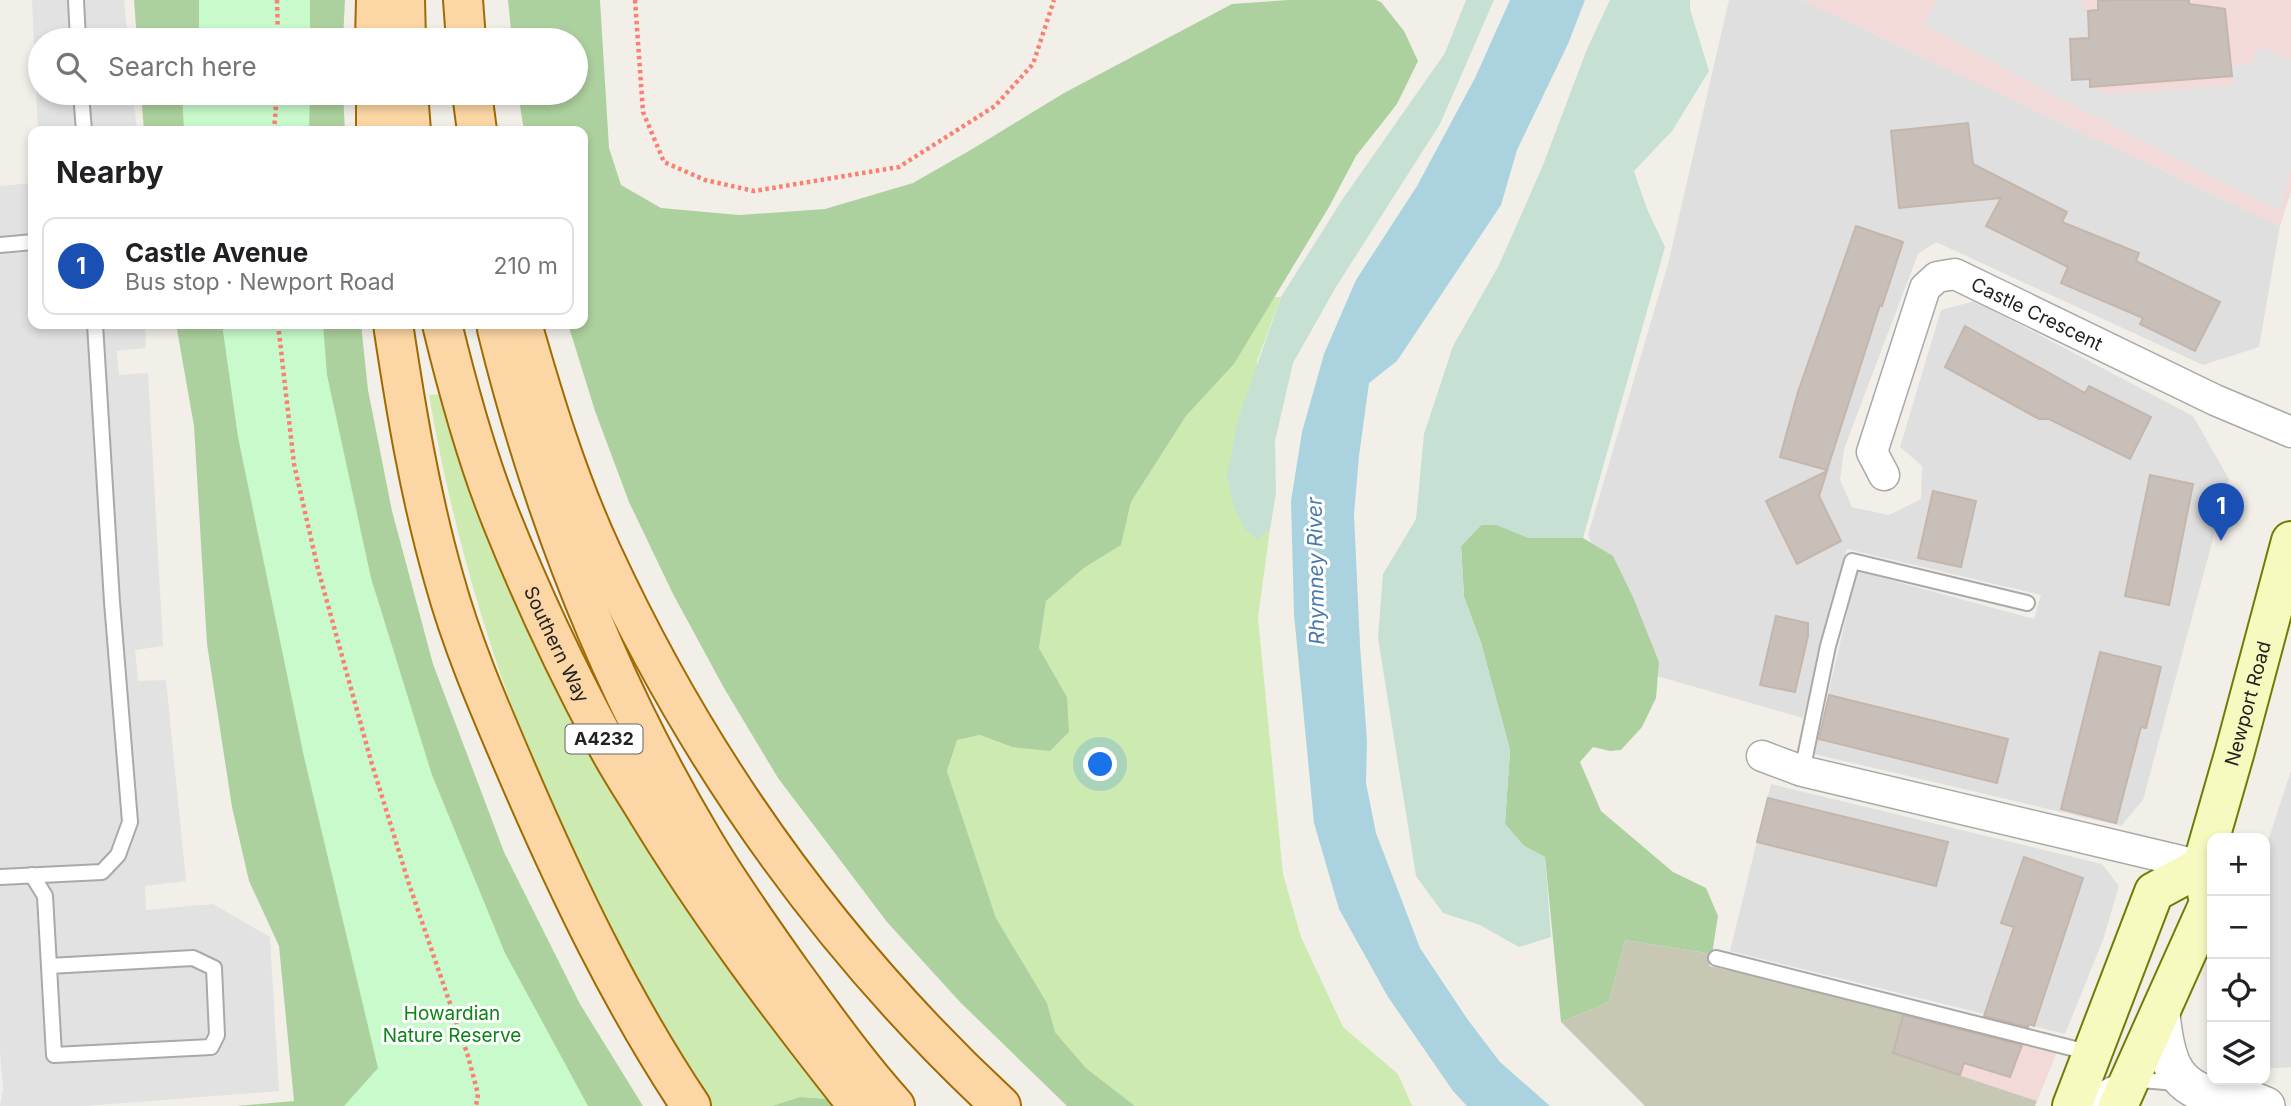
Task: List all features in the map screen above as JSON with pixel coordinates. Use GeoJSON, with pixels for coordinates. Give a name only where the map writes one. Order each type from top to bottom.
{"type":"FeatureCollection","features":[{"type":"Feature","properties":{"kind":"main road"},"geometry":{"type":"LineString","coordinates":[[375,28],[376,0]]}},
{"type":"Feature","properties":{"kind":"main road"},"geometry":{"type":"LineString","coordinates":[[405,0],[405,28]]}},
{"type":"Feature","properties":{"kind":"main road"},"geometry":{"type":"LineString","coordinates":[[463,0],[465,28]]}},
{"type":"Feature","properties":{"kind":"main road"},"geometry":{"type":"LineString","coordinates":[[376,105],[376,126]]}},
{"type":"Feature","properties":{"kind":"main road"},"geometry":{"type":"LineString","coordinates":[[409,105],[411,126]]}},
{"type":"Feature","properties":{"kind":"main road"},"geometry":{"type":"LineString","coordinates":[[474,105],[476,126]]}},
{"type":"Feature","properties":{"kind":"main road"},"geometry":{"type":"LineString","coordinates":[[394,329],[410,439],[444,580],[469,653],[555,862],[618,987],[691,1106]]}},
{"type":"Feature","properties":{"kind":"main road","name":"Southern Way"},"geometry":{"type":"LineString","coordinates":[[443,329],[460,397],[501,520],[605,742],[671,851],[730,939],[858,1106]]}},
{"type":"Feature","properties":{"kind":"main road","name":"A4232"},"geometry":{"type":"LineString","coordinates":[[497,329],[545,499],[585,603],[646,738],[703,840],[754,920],[812,1001],[895,1106]]}},
{"type":"Feature","properties":{"kind":"main road"},"geometry":{"type":"LineString","coordinates":[[523,329],[543,398],[601,552],[636,623],[719,769],[765,837],[830,924],[886,991],[951,1060],[1001,1106]]}},
{"type":"Feature","properties":{"kind":"main road","name":"Newport Road"},"geometry":{"type":"LineString","coordinates":[[2124,1093],[2209,903],[2202,866],[2291,541]]}},
{"type":"Feature","properties":{"kind":"main road"},"geometry":{"type":"LineString","coordinates":[[2072,1106],[2154,892],[2202,866]]}},
{"type":"Feature","properties":{"kind":"street","name":"Castle Crescent"},"geometry":{"type":"LineString","coordinates":[[1884,475],[1872,452],[1925,288],[1937,277],[1955,274],[2215,400],[2291,432]]}},
{"type":"Feature","properties":{"kind":"street"},"geometry":{"type":"LineString","coordinates":[[1762,756],[1802,771],[2202,866]]}},
{"type":"Feature","properties":{"kind":"street"},"geometry":{"type":"LineString","coordinates":[[2161,1014],[2165,1047],[2172,1066],[2185,1084],[2217,1096],[2240,1097],[2266,1106]]}},
{"type":"Feature","properties":{"kind":"lane"},"geometry":{"type":"LineString","coordinates":[[76,0],[77,28]]}},
{"type":"Feature","properties":{"kind":"lane"},"geometry":{"type":"LineString","coordinates":[[82,105],[84,126]]}},
{"type":"Feature","properties":{"kind":"lane"},"geometry":{"type":"LineString","coordinates":[[0,245],[28,242]]}},
{"type":"Feature","properties":{"kind":"lane"},"geometry":{"type":"LineString","coordinates":[[0,877],[102,872],[118,855],[130,822],[113,615],[95,329]]}},
{"type":"Feature","properties":{"kind":"lane"},"geometry":{"type":"LineString","coordinates":[[1802,771],[1828,646],[1852,561],[2027,603]]}},
{"type":"Feature","properties":{"kind":"lane"},"geometry":{"type":"LineString","coordinates":[[32,875],[45,896],[54,1055],[211,1047],[218,1035],[214,968],[193,958],[49,965]]}},
{"type":"Feature","properties":{"kind":"lane"},"geometry":{"type":"LineString","coordinates":[[1716,958],[2094,1053]]}},
{"type":"Feature","properties":{"kind":"lane"},"geometry":{"type":"LineString","coordinates":[[2094,1106],[2099,1092],[2110,1085],[2124,1093],[2185,1084]]}},
{"type":"Feature","properties":{"kind":"path"},"geometry":{"type":"LineString","coordinates":[[278,0],[278,28]]}},
{"type":"Feature","properties":{"kind":"path"},"geometry":{"type":"LineString","coordinates":[[635,0],[643,112],[664,162],[705,180],[754,191],[899,167],[995,106],[1033,64],[1054,0]]}},
{"type":"Feature","properties":{"kind":"path"},"geometry":{"type":"LineString","coordinates":[[274,126],[276,105]]}},
{"type":"Feature","properties":{"kind":"path"},"geometry":{"type":"LineString","coordinates":[[279,329],[294,464],[318,569],[371,761],[413,896],[468,1056],[478,1094],[476,1106]]}},
{"type":"Feature","properties":{"kind":"shaded area"},"geometry":{"type":"Polygon","coordinates":[[[32,0],[124,0],[127,28],[33,28],[32,0]]]}},
{"type":"Feature","properties":{"kind":"shaded area"},"geometry":{"type":"Polygon","coordinates":[[[1466,0],[1494,0],[1440,124],[1336,287],[1293,363],[1275,441],[1276,493],[1270,529],[1258,540],[1244,528],[1233,505],[1227,476],[1238,419],[1281,297],[1342,200],[1445,53],[1466,0]]]}},
{"type":"Feature","properties":{"kind":"shaded area"},"geometry":{"type":"Polygon","coordinates":[[[1610,0],[1690,0],[1690,9],[1709,71],[1672,131],[1634,171],[1647,209],[1665,247],[1583,538],[1529,538],[1497,525],[1481,525],[1461,546],[1464,597],[1481,643],[1510,750],[1505,824],[1524,846],[1545,857],[1551,937],[1519,947],[1480,925],[1443,913],[1416,876],[1378,638],[1383,574],[1416,519],[1424,434],[1453,346],[1499,265],[1543,165],[1587,49],[1610,0]]]}},
{"type":"Feature","properties":{"kind":"shaded area"},"geometry":{"type":"Polygon","coordinates":[[[1729,0],[1802,0],[2280,226],[2259,347],[2203,365],[1936,242],[1918,254],[1844,449],[1840,480],[1852,507],[1889,515],[1921,499],[1922,466],[1900,447],[1941,310],[1975,301],[2193,416],[2229,479],[2143,800],[2121,826],[1814,754],[1857,571],[2034,619],[2041,595],[1847,549],[1803,718],[1650,674],[1588,535],[1668,264],[1729,0]]]}},
{"type":"Feature","properties":{"kind":"shaded area"},"geometry":{"type":"Polygon","coordinates":[[[1802,0],[2291,0],[2291,192],[2280,226],[1802,0]]]}},
{"type":"Feature","properties":{"kind":"shaded area"},"geometry":{"type":"Polygon","coordinates":[[[1939,0],[2082,0],[2083,8],[2088,11],[2089,38],[2070,39],[2090,79],[2090,87],[2111,95],[2233,85],[2231,65],[2252,64],[2259,47],[2291,60],[2291,170],[2280,211],[2068,103],[1923,24],[1939,0]]]}},
{"type":"Feature","properties":{"kind":"shaded area"},"geometry":{"type":"Polygon","coordinates":[[[37,105],[134,105],[136,126],[38,126],[37,105]]]}},
{"type":"Feature","properties":{"kind":"shaded area"},"geometry":{"type":"Polygon","coordinates":[[[28,183],[28,329],[145,329],[146,348],[117,351],[119,375],[148,373],[163,646],[135,650],[138,681],[166,680],[186,881],[145,886],[146,910],[213,904],[270,937],[279,1091],[85,1106],[0,1106],[3,1089],[0,1053],[0,186],[28,183]]]}},
{"type":"Feature","properties":{"kind":"shaded area"},"geometry":{"type":"Polygon","coordinates":[[[2291,771],[2291,1067],[2270,1069],[2270,896],[2270,835],[2291,771]]]}},
{"type":"Feature","properties":{"kind":"shaded area"},"geometry":{"type":"Polygon","coordinates":[[[1771,784],[2102,864],[2119,886],[2103,940],[2065,1034],[1730,951],[1771,784]]]}},
{"type":"Feature","properties":{"kind":"shaded area"},"geometry":{"type":"Polygon","coordinates":[[[1625,940],[1712,954],[1709,966],[1904,1011],[1893,1053],[2037,1101],[2035,1106],[1645,1106],[1561,1022],[1609,1002],[1625,940]]]}},
{"type":"Feature","properties":{"kind":"shaded area"},"geometry":{"type":"Polygon","coordinates":[[[1904,1011],[2057,1052],[2037,1101],[1893,1053],[1904,1011]]]}},
{"type":"Feature","properties":{"kind":"green space"},"geometry":{"type":"Polygon","coordinates":[[[134,0],[345,0],[344,28],[136,28],[134,0]]]}},
{"type":"Feature","properties":{"kind":"green space"},"geometry":{"type":"Polygon","coordinates":[[[199,0],[310,0],[310,28],[199,28],[199,0]]]}},
{"type":"Feature","properties":{"kind":"green space"},"geometry":{"type":"Polygon","coordinates":[[[508,0],[600,0],[609,148],[621,185],[661,208],[739,215],[825,209],[913,183],[1064,93],[1232,4],[1288,0],[1376,0],[1381,2],[1404,31],[1418,61],[1397,104],[1356,156],[1329,207],[1234,364],[1186,416],[1131,502],[1121,545],[1084,568],[1046,601],[1039,648],[1067,697],[1069,732],[1050,751],[1012,747],[980,735],[957,740],[947,771],[996,918],[1047,1003],[1055,1032],[1086,1068],[1135,1106],[1067,1106],[960,1002],[887,922],[778,778],[724,688],[673,594],[629,502],[595,411],[570,329],[588,329],[588,126],[523,126],[520,105],[588,105],[588,28],[511,28],[508,0]]]}},
{"type":"Feature","properties":{"kind":"green space"},"geometry":{"type":"Polygon","coordinates":[[[142,105],[344,105],[345,126],[144,126],[142,105]]]}},
{"type":"Feature","properties":{"kind":"green space"},"geometry":{"type":"Polygon","coordinates":[[[183,105],[310,105],[309,126],[184,126],[183,105]]]}},
{"type":"Feature","properties":{"kind":"green space"},"geometry":{"type":"Polygon","coordinates":[[[1274,297],[1281,297],[1257,361],[1258,540],[1270,529],[1258,618],[1283,874],[1301,937],[1343,1027],[1398,1074],[1412,1106],[1135,1106],[1086,1068],[1055,1032],[1047,1003],[996,918],[947,771],[956,740],[980,735],[1012,747],[1067,697],[1039,648],[1046,601],[1084,568],[1121,545],[1131,502],[1186,416],[1234,364],[1274,297]]]}},
{"type":"Feature","properties":{"kind":"green space"},"geometry":{"type":"Polygon","coordinates":[[[177,329],[362,329],[368,390],[392,511],[433,664],[504,852],[580,1004],[643,1106],[237,1106],[294,1101],[279,946],[249,881],[232,807],[207,644],[194,426],[177,329]]]}},
{"type":"Feature","properties":{"kind":"green space","name":"Howardian Nature Reserve"},"geometry":{"type":"Polygon","coordinates":[[[223,329],[323,329],[327,375],[371,578],[432,775],[505,953],[588,1106],[344,1106],[378,1068],[304,757],[238,437],[223,329]]]}},
{"type":"Feature","properties":{"kind":"green space"},"geometry":{"type":"Polygon","coordinates":[[[442,394],[602,774],[694,919],[827,1099],[800,1097],[772,1106],[712,1106],[631,975],[565,838],[515,715],[493,652],[456,525],[441,460],[429,395],[442,394]]]}},
{"type":"Feature","properties":{"kind":"green space"},"geometry":{"type":"Polygon","coordinates":[[[1481,525],[1497,525],[1529,538],[1583,538],[1613,556],[1659,662],[1656,698],[1642,727],[1621,750],[1610,751],[1593,747],[1580,762],[1601,811],[1673,872],[1706,888],[1718,916],[1712,954],[1625,940],[1609,1002],[1561,1022],[1545,857],[1524,846],[1505,824],[1510,750],[1481,643],[1464,597],[1461,546],[1481,525]]]}},
{"type":"Feature","properties":{"kind":"green space"},"geometry":{"type":"Polygon","coordinates":[[[800,1097],[827,1099],[832,1106],[772,1106],[800,1097]]]}},
{"type":"Feature","properties":{"kind":"water","name":"Rhymney River"},"geometry":{"type":"Polygon","coordinates":[[[1510,0],[1585,0],[1568,44],[1517,150],[1501,205],[1397,361],[1369,383],[1354,514],[1367,741],[1366,783],[1376,833],[1420,948],[1500,1062],[1550,1106],[1467,1106],[1453,1091],[1388,997],[1339,909],[1314,823],[1294,614],[1291,501],[1302,432],[1324,354],[1356,280],[1417,186],[1475,78],[1510,0]]]}},
{"type":"Feature","properties":{"kind":"building"},"geometry":{"type":"Polygon","coordinates":[[[2189,0],[2189,4],[2225,9],[2232,76],[2090,87],[2090,79],[2072,80],[2070,39],[2089,38],[2088,11],[2098,10],[2098,1],[2189,0]]]}},
{"type":"Feature","properties":{"kind":"building"},"geometry":{"type":"Polygon","coordinates":[[[1968,123],[1973,164],[2067,212],[2062,222],[2139,253],[2136,261],[2220,302],[2195,351],[2140,324],[2143,318],[2061,283],[2068,267],[1986,226],[2001,198],[1899,208],[1891,131],[1968,123]]]}},
{"type":"Feature","properties":{"kind":"building"},"geometry":{"type":"Polygon","coordinates":[[[1856,226],[1903,242],[1827,470],[1780,457],[1798,392],[1856,226]]]}},
{"type":"Feature","properties":{"kind":"building"},"geometry":{"type":"Polygon","coordinates":[[[1965,326],[2085,393],[2089,386],[2151,417],[2130,459],[2049,419],[2039,419],[1945,367],[1965,326]]]}},
{"type":"Feature","properties":{"kind":"building"},"geometry":{"type":"Polygon","coordinates":[[[1827,471],[1819,496],[1841,541],[1797,564],[1766,501],[1827,471]]]}},
{"type":"Feature","properties":{"kind":"building"},"geometry":{"type":"Polygon","coordinates":[[[2150,475],[2193,484],[2169,605],[2125,596],[2150,475]]]}},
{"type":"Feature","properties":{"kind":"building"},"geometry":{"type":"Polygon","coordinates":[[[1933,491],[1976,501],[1961,567],[1918,558],[1933,491]]]}},
{"type":"Feature","properties":{"kind":"building"},"geometry":{"type":"Polygon","coordinates":[[[1776,616],[1808,623],[1808,636],[1795,692],[1760,685],[1776,616]]]}},
{"type":"Feature","properties":{"kind":"building"},"geometry":{"type":"Polygon","coordinates":[[[2100,652],[2161,667],[2146,728],[2141,727],[2116,823],[2061,809],[2100,652]]]}},
{"type":"Feature","properties":{"kind":"building"},"geometry":{"type":"Polygon","coordinates":[[[1829,695],[2008,739],[1997,783],[1819,739],[1829,695]]]}},
{"type":"Feature","properties":{"kind":"building"},"geometry":{"type":"Polygon","coordinates":[[[1768,798],[1948,842],[1936,886],[1757,842],[1768,798]]]}},
{"type":"Feature","properties":{"kind":"building"},"geometry":{"type":"Polygon","coordinates":[[[2024,857],[2083,878],[2034,1026],[2029,1024],[2028,1027],[1984,1016],[2014,927],[2001,923],[2024,857]]]}},
{"type":"Feature","properties":{"kind":"building"},"geometry":{"type":"Polygon","coordinates":[[[1903,1015],[2022,1045],[2010,1077],[1964,1063],[1960,1075],[1893,1053],[1903,1015]]]}},
{"type":"Feature","properties":{"kind":"place","name":"Castle Avenue"},"geometry":{"type":"Point","coordinates":[2221,541]}}]}
